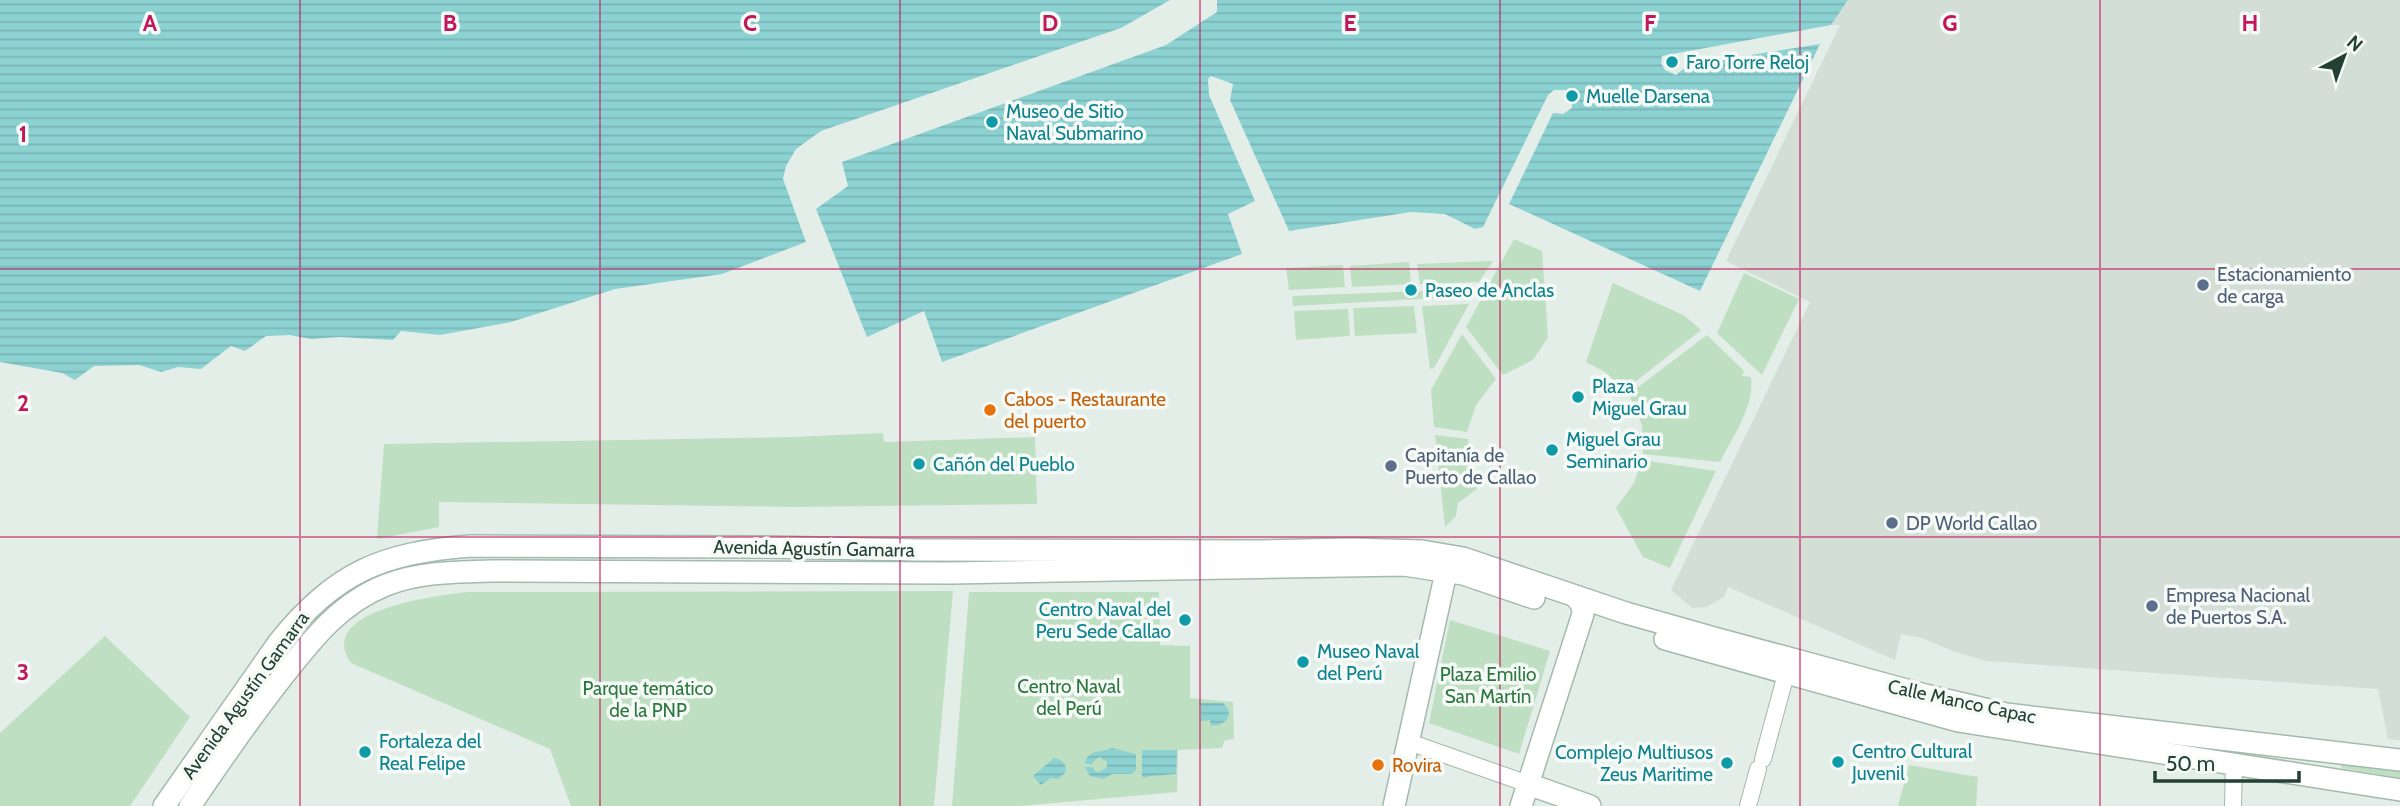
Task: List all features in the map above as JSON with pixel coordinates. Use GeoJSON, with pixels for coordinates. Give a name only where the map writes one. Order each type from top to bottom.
{"type":"FeatureCollection","features":[{"type":"Feature","properties":{"kind":"main road","name":"Avenida Agustín Gamarra"},"geometry":{"type":"LineString","coordinates":[[164,806],[235,702],[296,621],[321,596],[343,579],[370,566],[399,555],[433,549],[479,546],[920,550],[1414,550],[1485,581],[1579,605]]}},
{"type":"Feature","properties":{"kind":"main road","name":"Avenida Agustín Gamarra"},"geometry":{"type":"LineString","coordinates":[[190,806],[252,716],[320,630],[340,611],[364,595],[412,577],[491,571],[952,573],[1448,563]]}},
{"type":"Feature","properties":{"kind":"main road"},"geometry":{"type":"LineString","coordinates":[[1394,806],[1448,563]]}},
{"type":"Feature","properties":{"kind":"main road"},"geometry":{"type":"LineString","coordinates":[[1521,806],[1579,605]]}},
{"type":"Feature","properties":{"kind":"main road","name":"Calle Manco Capac"},"geometry":{"type":"LineString","coordinates":[[1579,605],[1786,674],[1958,721],[2400,790]]}},
{"type":"Feature","properties":{"kind":"main road","name":"Calle Manco Capac"},"geometry":{"type":"LineString","coordinates":[[1579,605],[2006,715],[2400,760]]}},
{"type":"Feature","properties":{"kind":"main road"},"geometry":{"type":"LineString","coordinates":[[2308,748],[2308,774]]}},
{"type":"Feature","properties":{"kind":"main road"},"geometry":{"type":"LineString","coordinates":[[1528,784],[1590,806]]}},
{"type":"Feature","properties":{"kind":"street"},"geometry":{"type":"LineString","coordinates":[[1748,806],[1786,674]]}},
{"type":"Feature","properties":{"kind":"street"},"geometry":{"type":"LineString","coordinates":[[1409,742],[1528,784]]}},
{"type":"Feature","properties":{"kind":"street"},"geometry":{"type":"LineString","coordinates":[[2233,806],[2234,762]]}},
{"type":"Feature","properties":{"kind":"shaded area"},"geometry":{"type":"Polygon","coordinates":[[[1848,0],[2400,0],[2400,740],[2388,739],[2378,689],[1987,661],[1955,652],[1922,638],[1901,634],[1895,660],[1728,587],[1724,597],[1706,607],[1692,608],[1671,590],[1810,302],[1726,261],[1840,25],[1831,25],[1848,0]]]}},
{"type":"Feature","properties":{"kind":"green space"},"geometry":{"type":"Polygon","coordinates":[[[1514,239],[1542,251],[1548,337],[1533,360],[1503,375],[1466,327],[1514,239]]]}},
{"type":"Feature","properties":{"kind":"green space"},"geometry":{"type":"Polygon","coordinates":[[[1493,261],[1479,282],[1420,284],[1417,264],[1493,261]]]}},
{"type":"Feature","properties":{"kind":"green space"},"geometry":{"type":"Polygon","coordinates":[[[1409,262],[1411,284],[1352,287],[1350,266],[1409,262]]]}},
{"type":"Feature","properties":{"kind":"green space"},"geometry":{"type":"Polygon","coordinates":[[[1343,265],[1345,287],[1289,290],[1286,268],[1343,265]]]}},
{"type":"Feature","properties":{"kind":"green space"},"geometry":{"type":"Polygon","coordinates":[[[1744,273],[1799,299],[1762,375],[1717,333],[1744,273]]]}},
{"type":"Feature","properties":{"kind":"green space"},"geometry":{"type":"Polygon","coordinates":[[[1613,283],[1685,316],[1701,330],[1625,390],[1605,372],[1586,362],[1613,283]]]}},
{"type":"Feature","properties":{"kind":"green space"},"geometry":{"type":"Polygon","coordinates":[[[1478,289],[1474,296],[1293,306],[1292,296],[1478,289]]]}},
{"type":"Feature","properties":{"kind":"green space"},"geometry":{"type":"Polygon","coordinates":[[[1469,304],[1434,368],[1430,369],[1422,306],[1469,304]]]}},
{"type":"Feature","properties":{"kind":"green space"},"geometry":{"type":"Polygon","coordinates":[[[1414,306],[1417,333],[1355,336],[1353,308],[1414,306]]]}},
{"type":"Feature","properties":{"kind":"green space"},"geometry":{"type":"Polygon","coordinates":[[[1348,309],[1350,336],[1296,340],[1294,311],[1348,309]]]}},
{"type":"Feature","properties":{"kind":"green space"},"geometry":{"type":"Polygon","coordinates":[[[1462,334],[1496,379],[1476,405],[1467,432],[1434,427],[1431,390],[1462,334]]]}},
{"type":"Feature","properties":{"kind":"green space"},"geometry":{"type":"Polygon","coordinates":[[[1707,335],[1744,371],[1742,376],[1751,377],[1750,399],[1746,410],[1720,462],[1643,454],[1642,425],[1629,394],[1707,335]]]}},
{"type":"Feature","properties":{"kind":"green space"},"geometry":{"type":"Polygon","coordinates":[[[883,433],[884,442],[1035,437],[1037,504],[793,507],[439,502],[439,527],[377,539],[384,444],[883,433]]]}},
{"type":"Feature","properties":{"kind":"green space"},"geometry":{"type":"Polygon","coordinates":[[[1435,435],[1468,439],[1470,468],[1477,489],[1458,503],[1456,516],[1445,527],[1435,435]]]}},
{"type":"Feature","properties":{"kind":"green space"},"geometry":{"type":"Polygon","coordinates":[[[1642,460],[1716,471],[1670,568],[1643,557],[1616,508],[1634,483],[1642,460]]]}},
{"type":"Feature","properties":{"kind":"green space","name":"Parque temático de la PNP"},"geometry":{"type":"Polygon","coordinates":[[[953,591],[934,806],[571,806],[550,749],[351,663],[344,645],[349,630],[364,618],[384,609],[432,597],[469,592],[953,591]]]}},
{"type":"Feature","properties":{"kind":"green space","name":"Centro Naval del Perú"},"geometry":{"type":"Polygon","coordinates":[[[969,592],[1159,592],[1160,645],[1190,646],[1190,698],[1233,702],[1234,739],[1225,740],[1222,748],[1178,750],[1177,792],[1021,806],[952,806],[969,592]]]}},
{"type":"Feature","properties":{"kind":"green space","name":"Plaza Emilio San Martín"},"geometry":{"type":"Polygon","coordinates":[[[1450,620],[1550,651],[1519,754],[1429,723],[1450,620]]]}},
{"type":"Feature","properties":{"kind":"green space"},"geometry":{"type":"Polygon","coordinates":[[[105,636],[190,717],[130,806],[0,806],[0,733],[105,636]]]}},
{"type":"Feature","properties":{"kind":"green space"},"geometry":{"type":"Polygon","coordinates":[[[2343,761],[2400,771],[2400,778],[2342,768],[2340,764],[2343,761]]]}},
{"type":"Feature","properties":{"kind":"green space"},"geometry":{"type":"Polygon","coordinates":[[[1909,765],[1978,777],[1976,806],[1898,806],[1909,765]]]}},
{"type":"Feature","properties":{"kind":"water"},"geometry":{"type":"Polygon","coordinates":[[[0,0],[1170,0],[1121,28],[821,131],[796,149],[786,166],[783,179],[806,242],[722,274],[615,289],[511,322],[440,335],[401,331],[393,340],[266,336],[245,351],[231,346],[201,369],[178,367],[161,372],[139,365],[94,366],[75,380],[62,373],[0,362],[0,0]]]}},
{"type":"Feature","properties":{"kind":"water"},"geometry":{"type":"Polygon","coordinates":[[[1217,0],[1848,0],[1831,25],[1662,56],[1661,63],[1665,70],[1676,75],[1688,65],[1820,44],[1700,291],[1509,204],[1553,113],[1563,114],[1572,108],[1572,96],[1565,90],[1554,90],[1548,95],[1483,227],[1475,229],[1445,214],[1411,212],[1289,231],[1230,100],[1233,84],[1211,76],[1208,79],[1209,95],[1255,201],[1228,214],[1242,254],[942,362],[924,311],[867,337],[816,209],[848,186],[842,162],[1166,45],[1217,12],[1217,0]]]}},
{"type":"Feature","properties":{"kind":"water"},"geometry":{"type":"Polygon","coordinates":[[[1201,703],[1223,703],[1229,716],[1221,724],[1211,726],[1210,720],[1201,721],[1201,703]]]}},
{"type":"Feature","properties":{"kind":"water"},"geometry":{"type":"Polygon","coordinates":[[[1112,748],[1136,754],[1136,770],[1132,774],[1112,774],[1104,779],[1090,776],[1085,767],[1092,767],[1096,772],[1100,772],[1107,767],[1107,762],[1100,757],[1092,764],[1085,764],[1086,759],[1095,752],[1112,748]]]}},
{"type":"Feature","properties":{"kind":"water"},"geometry":{"type":"Polygon","coordinates":[[[1142,750],[1177,750],[1176,774],[1144,778],[1142,750]]]}},
{"type":"Feature","properties":{"kind":"water"},"geometry":{"type":"Polygon","coordinates":[[[1054,758],[1064,763],[1065,773],[1058,779],[1051,778],[1041,785],[1033,776],[1054,758]]]}},
{"type":"Feature","properties":{"kind":"place","name":"Faro Torre Reloj"},"geometry":{"type":"Point","coordinates":[1672,62]}},
{"type":"Feature","properties":{"kind":"place","name":"Muelle Darsena"},"geometry":{"type":"Point","coordinates":[1572,96]}},
{"type":"Feature","properties":{"kind":"place","name":"Museo de Sitio Naval Submarino"},"geometry":{"type":"Point","coordinates":[992,122]}},
{"type":"Feature","properties":{"kind":"place","name":"Estacionamiento de carga"},"geometry":{"type":"Point","coordinates":[2203,285]}},
{"type":"Feature","properties":{"kind":"place","name":"Paseo de Anclas"},"geometry":{"type":"Point","coordinates":[1411,290]}},
{"type":"Feature","properties":{"kind":"place","name":"Plaza Miguel Grau"},"geometry":{"type":"Point","coordinates":[1578,397]}},
{"type":"Feature","properties":{"kind":"place","name":"Cabos - Restaurante del puerto"},"geometry":{"type":"Point","coordinates":[990,410]}},
{"type":"Feature","properties":{"kind":"place","name":"Miguel Grau Seminario"},"geometry":{"type":"Point","coordinates":[1552,450]}},
{"type":"Feature","properties":{"kind":"place","name":"Cañón del Pueblo"},"geometry":{"type":"Point","coordinates":[919,464]}},
{"type":"Feature","properties":{"kind":"place","name":"Capitanía de Puerto de Callao"},"geometry":{"type":"Point","coordinates":[1391,466]}},
{"type":"Feature","properties":{"kind":"place","name":"DP World Callao"},"geometry":{"type":"Point","coordinates":[1892,523]}},
{"type":"Feature","properties":{"kind":"place","name":"Empresa Nacional de Puertos S.A."},"geometry":{"type":"Point","coordinates":[2152,606]}},
{"type":"Feature","properties":{"kind":"place","name":"Centro Naval del Peru Sede Callao"},"geometry":{"type":"Point","coordinates":[1185,620]}},
{"type":"Feature","properties":{"kind":"place","name":"Museo Naval del Perú"},"geometry":{"type":"Point","coordinates":[1303,662]}},
{"type":"Feature","properties":{"kind":"place","name":"Fortaleza del Real Felipe"},"geometry":{"type":"Point","coordinates":[365,752]}},
{"type":"Feature","properties":{"kind":"place","name":"Centro Cultural Juvenil"},"geometry":{"type":"Point","coordinates":[1838,762]}},
{"type":"Feature","properties":{"kind":"place","name":"Complejo Multiusos Zeus Maritime"},"geometry":{"type":"Point","coordinates":[1727,763]}},
{"type":"Feature","properties":{"kind":"place","name":"Rovira"},"geometry":{"type":"Point","coordinates":[1378,765]}}]}
